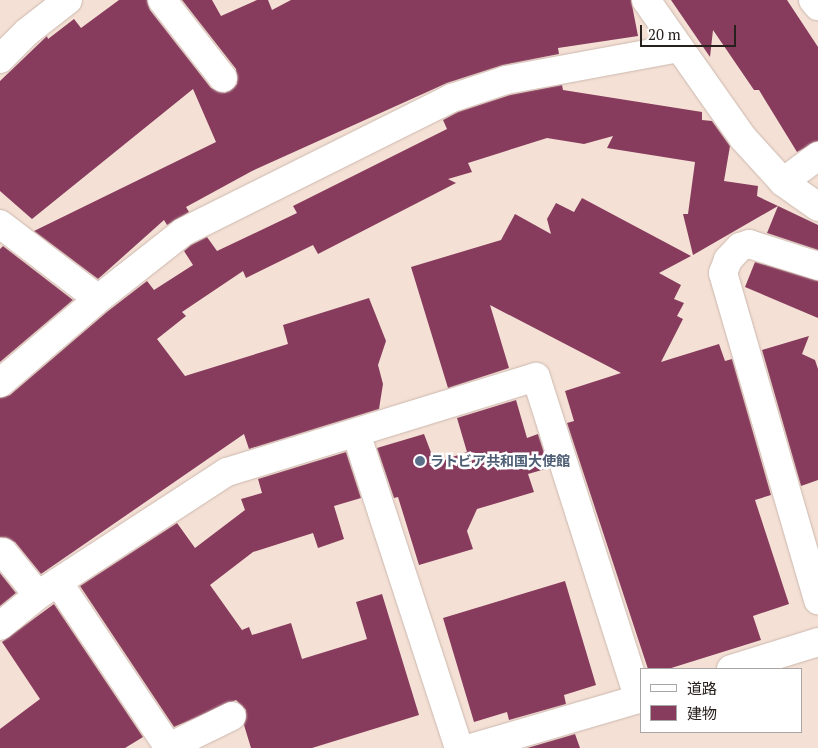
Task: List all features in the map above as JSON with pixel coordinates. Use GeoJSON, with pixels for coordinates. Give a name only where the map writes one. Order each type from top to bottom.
{"type":"FeatureCollection","features":[{"type":"Feature","properties":{"kind":"street"},"geometry":{"type":"LineString","coordinates":[[0,59],[27,32],[68,0]]}},
{"type":"Feature","properties":{"kind":"street"},"geometry":{"type":"LineString","coordinates":[[162,0],[223,78]]}},
{"type":"Feature","properties":{"kind":"street"},"geometry":{"type":"LineString","coordinates":[[646,0],[743,138],[783,182],[818,207]]}},
{"type":"Feature","properties":{"kind":"street"},"geometry":{"type":"LineString","coordinates":[[814,0],[818,6]]}},
{"type":"Feature","properties":{"kind":"street"},"geometry":{"type":"LineString","coordinates":[[0,383],[98,298],[184,232],[452,98],[506,80],[679,48]]}},
{"type":"Feature","properties":{"kind":"street"},"geometry":{"type":"LineString","coordinates":[[783,182],[818,156]]}},
{"type":"Feature","properties":{"kind":"street"},"geometry":{"type":"LineString","coordinates":[[0,224],[98,298]]}},
{"type":"Feature","properties":{"kind":"street"},"geometry":{"type":"LineString","coordinates":[[818,266],[749,244],[740,247],[728,260],[723,273],[818,601]]}},
{"type":"Feature","properties":{"kind":"street"},"geometry":{"type":"LineString","coordinates":[[0,626],[48,589],[227,472],[536,377],[640,698],[471,748]]}},
{"type":"Feature","properties":{"kind":"street"},"geometry":{"type":"LineString","coordinates":[[356,433],[459,748]]}},
{"type":"Feature","properties":{"kind":"street"},"geometry":{"type":"LineString","coordinates":[[2,552],[48,589],[169,747],[232,716]]}},
{"type":"Feature","properties":{"kind":"street"},"geometry":{"type":"LineString","coordinates":[[734,668],[818,642]]}},
{"type":"Feature","properties":{"kind":"building"},"geometry":{"type":"Polygon","coordinates":[[[119,0],[147,0],[150,10],[211,88],[225,93],[237,84],[236,69],[182,0],[212,0],[221,16],[257,0],[268,0],[272,10],[291,0],[631,0],[638,36],[558,48],[559,54],[503,65],[447,83],[252,171],[186,207],[189,212],[167,225],[164,220],[98,279],[34,231],[216,142],[193,89],[32,219],[0,191],[0,81],[47,36],[48,39],[74,19],[81,28],[119,0]]]}},
{"type":"Feature","properties":{"kind":"building"},"geometry":{"type":"Polygon","coordinates":[[[671,0],[787,0],[818,47],[818,141],[797,152],[759,90],[754,90],[713,30],[710,57],[671,0]]]}},
{"type":"Feature","properties":{"kind":"building"},"geometry":{"type":"Polygon","coordinates":[[[562,85],[563,90],[702,112],[702,120],[712,121],[730,146],[724,181],[758,186],[757,196],[778,206],[693,255],[683,214],[688,214],[695,162],[607,148],[613,136],[584,144],[547,138],[468,163],[472,172],[448,179],[456,183],[318,254],[313,245],[246,278],[243,271],[182,312],[186,316],[157,339],[185,376],[288,344],[283,325],[369,298],[386,341],[378,365],[383,384],[379,409],[249,449],[244,434],[41,574],[15,542],[0,537],[0,398],[10,395],[108,311],[147,281],[154,290],[193,265],[184,251],[191,245],[207,237],[217,251],[297,213],[293,206],[447,129],[443,120],[458,112],[510,95],[562,85]]]}},
{"type":"Feature","properties":{"kind":"building"},"geometry":{"type":"Polygon","coordinates":[[[582,198],[691,256],[659,273],[681,285],[674,299],[684,303],[677,316],[683,319],[661,362],[719,344],[725,361],[732,359],[771,495],[755,500],[789,604],[753,616],[761,640],[671,668],[648,668],[567,423],[574,421],[565,391],[621,373],[490,305],[509,368],[448,388],[411,267],[501,240],[515,214],[551,234],[547,219],[556,203],[574,212],[582,198]]]}},
{"type":"Feature","properties":{"kind":"building"},"geometry":{"type":"Polygon","coordinates":[[[778,206],[818,225],[818,250],[767,233],[778,206]]]}},
{"type":"Feature","properties":{"kind":"building"},"geometry":{"type":"Polygon","coordinates":[[[3,246],[73,300],[0,362],[0,249],[3,246]]]}},
{"type":"Feature","properties":{"kind":"building"},"geometry":{"type":"Polygon","coordinates":[[[755,262],[818,281],[818,318],[745,287],[755,262]]]}},
{"type":"Feature","properties":{"kind":"building"},"geometry":{"type":"Polygon","coordinates":[[[809,336],[802,354],[815,360],[818,369],[818,480],[801,486],[762,350],[809,336]]]}},
{"type":"Feature","properties":{"kind":"building"},"geometry":{"type":"Polygon","coordinates":[[[516,400],[527,438],[538,434],[549,468],[528,474],[534,492],[477,509],[467,531],[473,549],[419,565],[398,497],[394,498],[377,448],[424,434],[435,463],[467,452],[457,418],[516,400]]]}},
{"type":"Feature","properties":{"kind":"building"},"geometry":{"type":"Polygon","coordinates":[[[346,452],[361,498],[334,506],[344,539],[318,548],[313,533],[253,552],[210,585],[242,630],[249,627],[252,635],[291,623],[302,659],[367,639],[356,602],[382,594],[419,715],[312,748],[251,748],[244,725],[246,710],[236,700],[174,727],[80,586],[177,523],[195,548],[245,510],[241,499],[262,493],[258,479],[346,452]]]}},
{"type":"Feature","properties":{"kind":"building"},"geometry":{"type":"Polygon","coordinates":[[[0,573],[16,593],[0,606],[0,573]]]}},
{"type":"Feature","properties":{"kind":"building"},"geometry":{"type":"Polygon","coordinates":[[[565,581],[596,685],[564,695],[566,704],[509,720],[507,712],[474,722],[443,618],[565,581]]]}},
{"type":"Feature","properties":{"kind":"building"},"geometry":{"type":"Polygon","coordinates":[[[54,604],[143,737],[125,748],[0,748],[0,729],[40,699],[2,642],[54,604]]]}},
{"type":"Feature","properties":{"kind":"building"},"geometry":{"type":"Polygon","coordinates":[[[575,734],[580,748],[527,748],[575,734]]]}},
{"type":"Feature","properties":{"kind":"place","name":"ラトビア共和国大使館"},"geometry":{"type":"Point","coordinates":[420,461]}}]}
